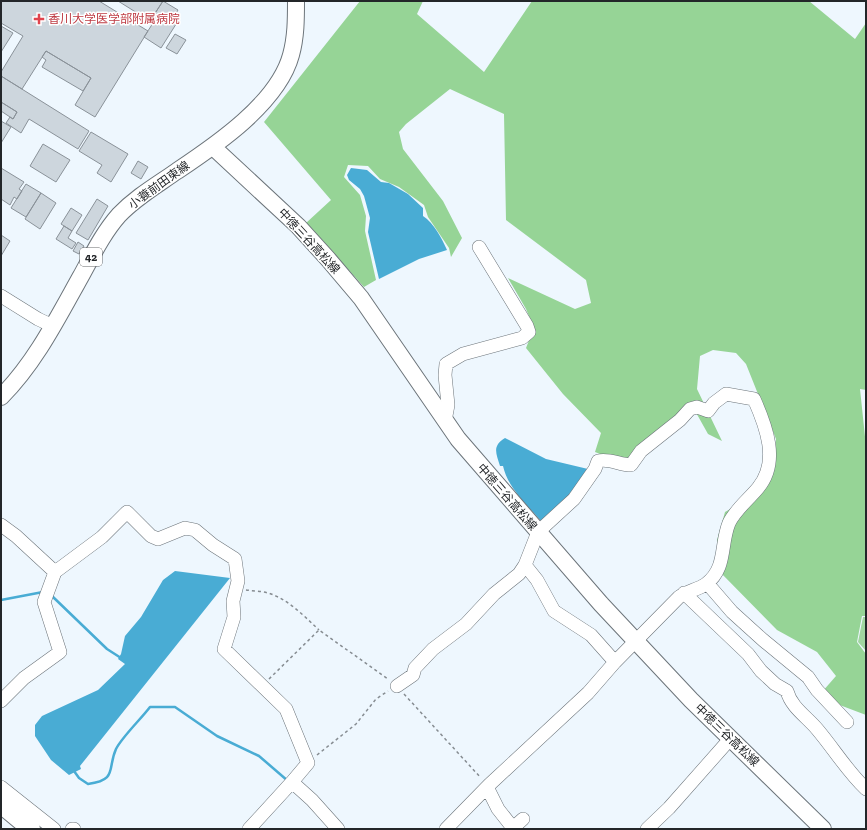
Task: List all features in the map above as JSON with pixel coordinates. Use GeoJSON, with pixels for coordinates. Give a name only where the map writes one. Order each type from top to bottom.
{"type":"FeatureCollection","features":[{"type":"Feature","properties":{"kind":"highway"},"geometry":{"type":"LineString","coordinates":[[1,804],[31,829]]}},
{"type":"Feature","properties":{"kind":"highway"},"geometry":{"type":"LineString","coordinates":[[1,819],[14,829]]}},
{"type":"Feature","properties":{"kind":"main road","name":"小蓑前田東線"},"geometry":{"type":"LineString","coordinates":[[1,397],[18,378],[53,326],[92,256],[119,215],[138,197],[213,147],[255,111],[282,77],[291,55],[295,36],[296,1]]}},
{"type":"Feature","properties":{"kind":"main road","name":"中徳三谷高松線"},"geometry":{"type":"LineString","coordinates":[[213,147],[298,226],[328,259],[361,298],[445,421],[478,464],[635,641],[730,739],[823,829]]}},
{"type":"Feature","properties":{"kind":"street"},"geometry":{"type":"LineString","coordinates":[[445,421],[448,405],[445,375],[446,364],[463,354],[522,338],[529,332],[527,326],[479,247]]}},
{"type":"Feature","properties":{"kind":"street"},"geometry":{"type":"LineString","coordinates":[[1,296],[38,319],[53,326]]}},
{"type":"Feature","properties":{"kind":"street"},"geometry":{"type":"LineString","coordinates":[[396,686],[413,675],[415,668],[433,648],[466,624],[494,594],[519,574],[525,565],[538,532],[574,499],[595,469],[598,461],[605,459],[621,465],[632,465],[641,452],[680,420],[690,409],[697,407],[708,411],[714,403],[726,394],[754,399],[770,447],[769,468],[760,486],[730,522],[725,540],[723,558],[717,573],[707,583],[695,590],[684,593],[635,641],[582,699],[488,786],[446,829]]}},
{"type":"Feature","properties":{"kind":"street"},"geometry":{"type":"LineString","coordinates":[[1,701],[24,678],[60,652],[44,602],[55,572],[102,537],[126,512],[151,536],[158,539],[185,528],[195,530],[213,545],[235,559],[238,581],[233,601],[234,617],[224,650],[286,708],[308,763],[249,829]]}},
{"type":"Feature","properties":{"kind":"street"},"geometry":{"type":"LineString","coordinates":[[1,525],[16,536],[55,572]]}},
{"type":"Feature","properties":{"kind":"street"},"geometry":{"type":"LineString","coordinates":[[525,565],[537,580],[554,611],[590,635],[615,662]]}},
{"type":"Feature","properties":{"kind":"street"},"geometry":{"type":"LineString","coordinates":[[707,583],[732,612],[808,677],[817,690],[847,722]]}},
{"type":"Feature","properties":{"kind":"street"},"geometry":{"type":"LineString","coordinates":[[684,593],[748,654],[771,680],[787,691],[789,698],[800,712],[817,729],[856,780],[866,789]]}},
{"type":"Feature","properties":{"kind":"street"},"geometry":{"type":"LineString","coordinates":[[647,829],[669,808],[730,739]]}},
{"type":"Feature","properties":{"kind":"street"},"geometry":{"type":"LineString","coordinates":[[292,782],[312,800],[338,829]]}},
{"type":"Feature","properties":{"kind":"street"},"geometry":{"type":"LineString","coordinates":[[488,786],[498,810],[513,828],[523,819]]}},
{"type":"Feature","properties":{"kind":"street"},"geometry":{"type":"LineString","coordinates":[[1,787],[54,829]]}},
{"type":"Feature","properties":{"kind":"path"},"geometry":{"type":"LineString","coordinates":[[236,588],[267,593],[280,598],[319,630],[396,686],[488,786]]}},
{"type":"Feature","properties":{"kind":"path"},"geometry":{"type":"LineString","coordinates":[[262,686],[319,630]]}},
{"type":"Feature","properties":{"kind":"path"},"geometry":{"type":"LineString","coordinates":[[308,763],[356,724],[376,699],[396,686]]}},
{"type":"Feature","properties":{"kind":"green space"},"geometry":{"type":"Polygon","coordinates":[[[360,1],[423,1],[417,14],[484,72],[532,1],[809,1],[855,39],[866,23],[866,390],[860,389],[866,446],[866,616],[862,616],[857,642],[866,654],[866,715],[837,704],[822,692],[836,676],[817,652],[777,630],[720,572],[717,540],[725,512],[748,499],[772,470],[776,439],[746,364],[736,353],[713,350],[700,356],[697,389],[722,441],[708,434],[694,409],[623,463],[595,452],[601,433],[563,394],[526,348],[534,328],[526,309],[508,278],[575,309],[591,303],[586,280],[506,220],[504,114],[450,89],[406,124],[399,132],[403,149],[443,201],[462,238],[451,257],[449,248],[428,217],[424,205],[399,187],[380,179],[368,166],[348,165],[344,177],[360,195],[366,216],[365,231],[376,280],[364,287],[306,223],[331,200],[264,122],[360,1]]]}},
{"type":"Feature","properties":{"kind":"green space"},"geometry":{"type":"Polygon","coordinates":[[[863,617],[866,617],[866,651],[858,642],[863,617]]]}},
{"type":"Feature","properties":{"kind":"water"},"geometry":{"type":"Polygon","coordinates":[[[351,168],[367,170],[381,182],[389,183],[408,194],[423,208],[423,216],[434,227],[447,250],[419,259],[379,279],[368,232],[370,218],[364,196],[360,189],[349,180],[347,175],[351,168]]]}},
{"type":"Feature","properties":{"kind":"water"},"geometry":{"type":"Polygon","coordinates":[[[505,438],[546,459],[588,469],[568,496],[541,521],[519,496],[509,482],[503,466],[500,466],[496,450],[498,444],[505,438]]]}},
{"type":"Feature","properties":{"kind":"water"},"geometry":{"type":"Polygon","coordinates":[[[175,571],[230,578],[80,766],[81,769],[69,775],[51,760],[35,736],[35,725],[42,716],[98,690],[125,664],[118,659],[121,654],[125,636],[141,617],[163,580],[175,571]]]}},
{"type":"Feature","properties":{"kind":"building"},"geometry":{"type":"Polygon","coordinates":[[[1,1],[99,1],[148,31],[95,117],[75,105],[91,78],[46,51],[22,89],[1,76],[1,72],[23,36],[1,23],[1,1]]]}},
{"type":"Feature","properties":{"kind":"building"},"geometry":{"type":"Polygon","coordinates":[[[118,1],[163,1],[150,21],[118,1]]]}},
{"type":"Feature","properties":{"kind":"building"},"geometry":{"type":"Polygon","coordinates":[[[163,1],[178,10],[173,18],[178,21],[161,48],[144,37],[153,23],[150,21],[163,1]]]}},
{"type":"Feature","properties":{"kind":"building"},"geometry":{"type":"Polygon","coordinates":[[[1,26],[13,33],[1,52],[1,26]]]}},
{"type":"Feature","properties":{"kind":"building"},"geometry":{"type":"Polygon","coordinates":[[[175,34],[186,40],[177,54],[166,48],[175,34]]]}},
{"type":"Feature","properties":{"kind":"building"},"geometry":{"type":"Polygon","coordinates":[[[46,51],[91,78],[83,91],[42,67],[46,60],[42,57],[46,51]]]}},
{"type":"Feature","properties":{"kind":"building"},"geometry":{"type":"Polygon","coordinates":[[[1,76],[89,131],[78,149],[29,119],[21,133],[6,123],[10,117],[13,119],[17,112],[1,102],[1,76]]]}},
{"type":"Feature","properties":{"kind":"building"},"geometry":{"type":"Polygon","coordinates":[[[1,102],[17,112],[13,119],[1,111],[1,102]]]}},
{"type":"Feature","properties":{"kind":"building"},"geometry":{"type":"Polygon","coordinates":[[[1,121],[11,127],[1,143],[1,121]]]}},
{"type":"Feature","properties":{"kind":"building"},"geometry":{"type":"Polygon","coordinates":[[[91,132],[128,154],[111,182],[97,173],[102,165],[79,151],[91,132]]]}},
{"type":"Feature","properties":{"kind":"building"},"geometry":{"type":"Polygon","coordinates":[[[43,144],[70,160],[56,182],[30,166],[43,144]]]}},
{"type":"Feature","properties":{"kind":"building"},"geometry":{"type":"Polygon","coordinates":[[[138,161],[148,167],[141,179],[131,173],[138,161]]]}},
{"type":"Feature","properties":{"kind":"building"},"geometry":{"type":"Polygon","coordinates":[[[1,168],[24,182],[19,189],[22,191],[17,199],[14,197],[10,205],[1,199],[1,168]]]}},
{"type":"Feature","properties":{"kind":"building"},"geometry":{"type":"Polygon","coordinates":[[[26,184],[41,193],[26,217],[11,208],[26,184]]]}},
{"type":"Feature","properties":{"kind":"building"},"geometry":{"type":"Polygon","coordinates":[[[41,193],[56,203],[40,229],[25,219],[41,193]]]}},
{"type":"Feature","properties":{"kind":"building"},"geometry":{"type":"Polygon","coordinates":[[[97,199],[108,206],[88,240],[76,233],[97,199]]]}},
{"type":"Feature","properties":{"kind":"building"},"geometry":{"type":"Polygon","coordinates":[[[71,208],[82,215],[72,231],[61,224],[71,208]]]}},
{"type":"Feature","properties":{"kind":"building"},"geometry":{"type":"Polygon","coordinates":[[[64,226],[72,231],[68,238],[76,243],[72,249],[56,239],[64,226]]]}},
{"type":"Feature","properties":{"kind":"building"},"geometry":{"type":"Polygon","coordinates":[[[1,235],[10,241],[1,256],[1,235]]]}},
{"type":"Feature","properties":{"kind":"building"},"geometry":{"type":"Polygon","coordinates":[[[78,242],[84,246],[79,254],[73,251],[78,242]]]}},
{"type":"Feature","properties":{"kind":"waterway"},"geometry":{"type":"LineString","coordinates":[[1,600],[43,592]]}},
{"type":"Feature","properties":{"kind":"waterway"},"geometry":{"type":"LineString","coordinates":[[52,596],[107,649],[121,658]]}},
{"type":"Feature","properties":{"kind":"waterway"},"geometry":{"type":"LineString","coordinates":[[74,771],[79,778],[88,784],[104,780],[110,772],[113,756],[119,744],[150,707],[175,707],[217,736],[259,756],[288,781]]}},
{"type":"Feature","properties":{"kind":"place","name":"香川大学医学部附属病院"},"geometry":{"type":"Point","coordinates":[39,19]}}]}
